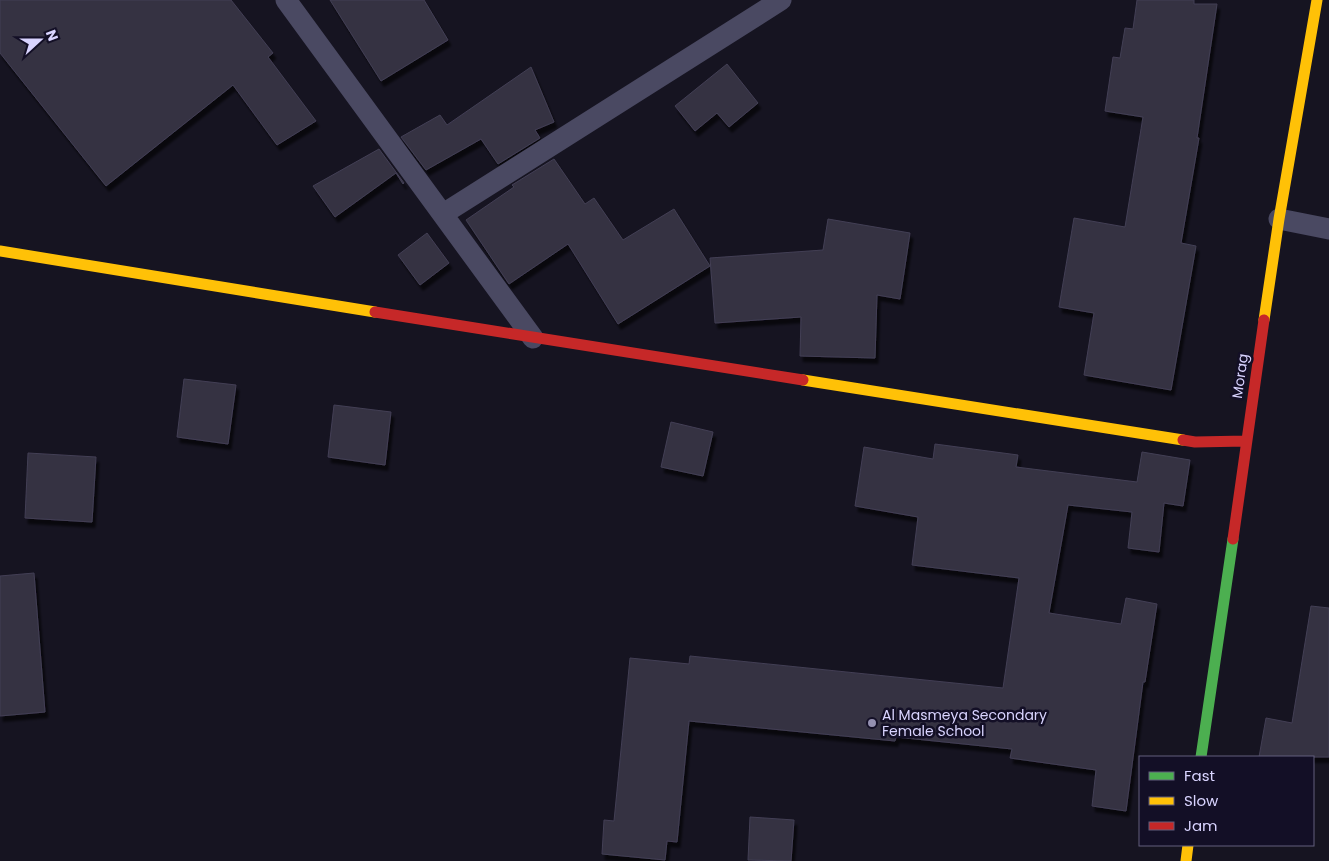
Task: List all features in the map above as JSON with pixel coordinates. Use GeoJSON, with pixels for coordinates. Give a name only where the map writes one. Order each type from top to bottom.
{"type":"FeatureCollection","features":[{"type":"Feature","properties":{"kind":"street","name":"Morag"},"geometry":{"type":"LineString","coordinates":[[1201,756],[1279,219],[1317,0]]}},
{"type":"Feature","properties":{"kind":"street"},"geometry":{"type":"LineString","coordinates":[[0,251],[533,338],[1195,442],[1246,441]]}},
{"type":"Feature","properties":{"kind":"street"},"geometry":{"type":"LineString","coordinates":[[1186,861],[1188,846]]}},
{"type":"Feature","properties":{"kind":"lane"},"geometry":{"type":"LineString","coordinates":[[286,0],[533,338]]}},
{"type":"Feature","properties":{"kind":"lane"},"geometry":{"type":"LineString","coordinates":[[443,214],[781,0]]}},
{"type":"Feature","properties":{"kind":"lane"},"geometry":{"type":"LineString","coordinates":[[1279,219],[1329,229]]}},
{"type":"Feature","properties":{"kind":"building"},"geometry":{"type":"Polygon","coordinates":[[[0,0],[231,0],[273,53],[268,57],[316,121],[277,145],[233,85],[106,186],[0,53],[0,0]]]}},
{"type":"Feature","properties":{"kind":"building"},"geometry":{"type":"Polygon","coordinates":[[[330,0],[424,0],[448,40],[381,81],[330,0]]]}},
{"type":"Feature","properties":{"kind":"building"},"geometry":{"type":"Polygon","coordinates":[[[1137,0],[1194,0],[1194,4],[1217,4],[1197,138],[1199,138],[1181,243],[1196,246],[1171,390],[1084,375],[1094,313],[1059,307],[1074,218],[1125,227],[1143,117],[1105,111],[1113,57],[1120,58],[1125,28],[1133,29],[1137,0]]]}},
{"type":"Feature","properties":{"kind":"building"},"geometry":{"type":"Polygon","coordinates":[[[727,64],[758,103],[729,127],[717,113],[695,131],[675,106],[727,64]]]}},
{"type":"Feature","properties":{"kind":"building"},"geometry":{"type":"Polygon","coordinates":[[[531,67],[554,122],[535,130],[540,138],[498,164],[481,139],[426,170],[401,137],[440,115],[447,125],[531,67]]]}},
{"type":"Feature","properties":{"kind":"building"},"geometry":{"type":"Polygon","coordinates":[[[379,149],[404,183],[396,173],[335,217],[313,186],[379,149]]]}},
{"type":"Feature","properties":{"kind":"building"},"geometry":{"type":"Polygon","coordinates":[[[554,159],[585,204],[594,198],[623,240],[674,209],[710,266],[618,324],[568,244],[509,284],[466,220],[514,187],[512,185],[554,159]]]}},
{"type":"Feature","properties":{"kind":"building"},"geometry":{"type":"Polygon","coordinates":[[[828,219],[910,233],[900,299],[877,295],[875,358],[800,356],[801,317],[715,323],[710,258],[823,250],[828,219]]]}},
{"type":"Feature","properties":{"kind":"building"},"geometry":{"type":"Polygon","coordinates":[[[427,233],[449,263],[420,285],[398,255],[427,233]]]}},
{"type":"Feature","properties":{"kind":"building"},"geometry":{"type":"Polygon","coordinates":[[[184,379],[236,385],[228,444],[177,437],[184,379]]]}},
{"type":"Feature","properties":{"kind":"building"},"geometry":{"type":"Polygon","coordinates":[[[334,405],[391,412],[385,465],[328,457],[334,405]]]}},
{"type":"Feature","properties":{"kind":"building"},"geometry":{"type":"Polygon","coordinates":[[[671,422],[713,432],[703,476],[661,467],[671,422]]]}},
{"type":"Feature","properties":{"kind":"building"},"geometry":{"type":"Polygon","coordinates":[[[935,444],[1018,455],[1016,467],[1137,482],[1142,452],[1190,460],[1183,506],[1164,503],[1159,552],[1128,548],[1132,512],[1068,505],[1049,613],[1121,624],[1126,598],[1157,604],[1145,682],[1143,682],[1126,811],[1092,806],[1096,770],[1010,758],[1012,749],[896,737],[895,741],[689,721],[677,842],[667,841],[665,860],[602,854],[604,820],[614,821],[630,658],[689,664],[690,656],[1003,688],[1019,578],[912,565],[918,517],[855,506],[864,447],[933,459],[935,444]]]}},
{"type":"Feature","properties":{"kind":"building"},"geometry":{"type":"Polygon","coordinates":[[[28,453],[96,457],[92,522],[25,518],[28,453]]]}},
{"type":"Feature","properties":{"kind":"building"},"geometry":{"type":"Polygon","coordinates":[[[34,573],[45,712],[0,716],[0,576],[34,573]]]}},
{"type":"Feature","properties":{"kind":"building"},"geometry":{"type":"Polygon","coordinates":[[[1311,606],[1329,608],[1329,757],[1259,756],[1266,718],[1292,723],[1311,606]]]}},
{"type":"Feature","properties":{"kind":"building"},"geometry":{"type":"Polygon","coordinates":[[[750,817],[794,820],[791,861],[748,860],[750,817]]]}},
{"type":"Feature","properties":{"kind":"traffic: fast"},"geometry":{"type":"LineString","coordinates":[[1201,756],[1233,539]]}},
{"type":"Feature","properties":{"kind":"traffic: slow"},"geometry":{"type":"LineString","coordinates":[[1264,320],[1279,219],[1317,0]]}},
{"type":"Feature","properties":{"kind":"traffic: slow"},"geometry":{"type":"LineString","coordinates":[[0,251],[375,312]]}},
{"type":"Feature","properties":{"kind":"traffic: slow"},"geometry":{"type":"LineString","coordinates":[[803,380],[1183,440]]}},
{"type":"Feature","properties":{"kind":"traffic: slow"},"geometry":{"type":"LineString","coordinates":[[1186,861],[1188,846]]}},
{"type":"Feature","properties":{"kind":"traffic: jam"},"geometry":{"type":"LineString","coordinates":[[375,312],[803,380]]}},
{"type":"Feature","properties":{"kind":"traffic: jam"},"geometry":{"type":"LineString","coordinates":[[1233,539],[1264,320]]}},
{"type":"Feature","properties":{"kind":"traffic: jam"},"geometry":{"type":"LineString","coordinates":[[1183,440],[1195,442],[1246,441]]}},
{"type":"Feature","properties":{"kind":"place","name":"Al Masmeya Secondary Female School"},"geometry":{"type":"Point","coordinates":[872,723]}}]}
